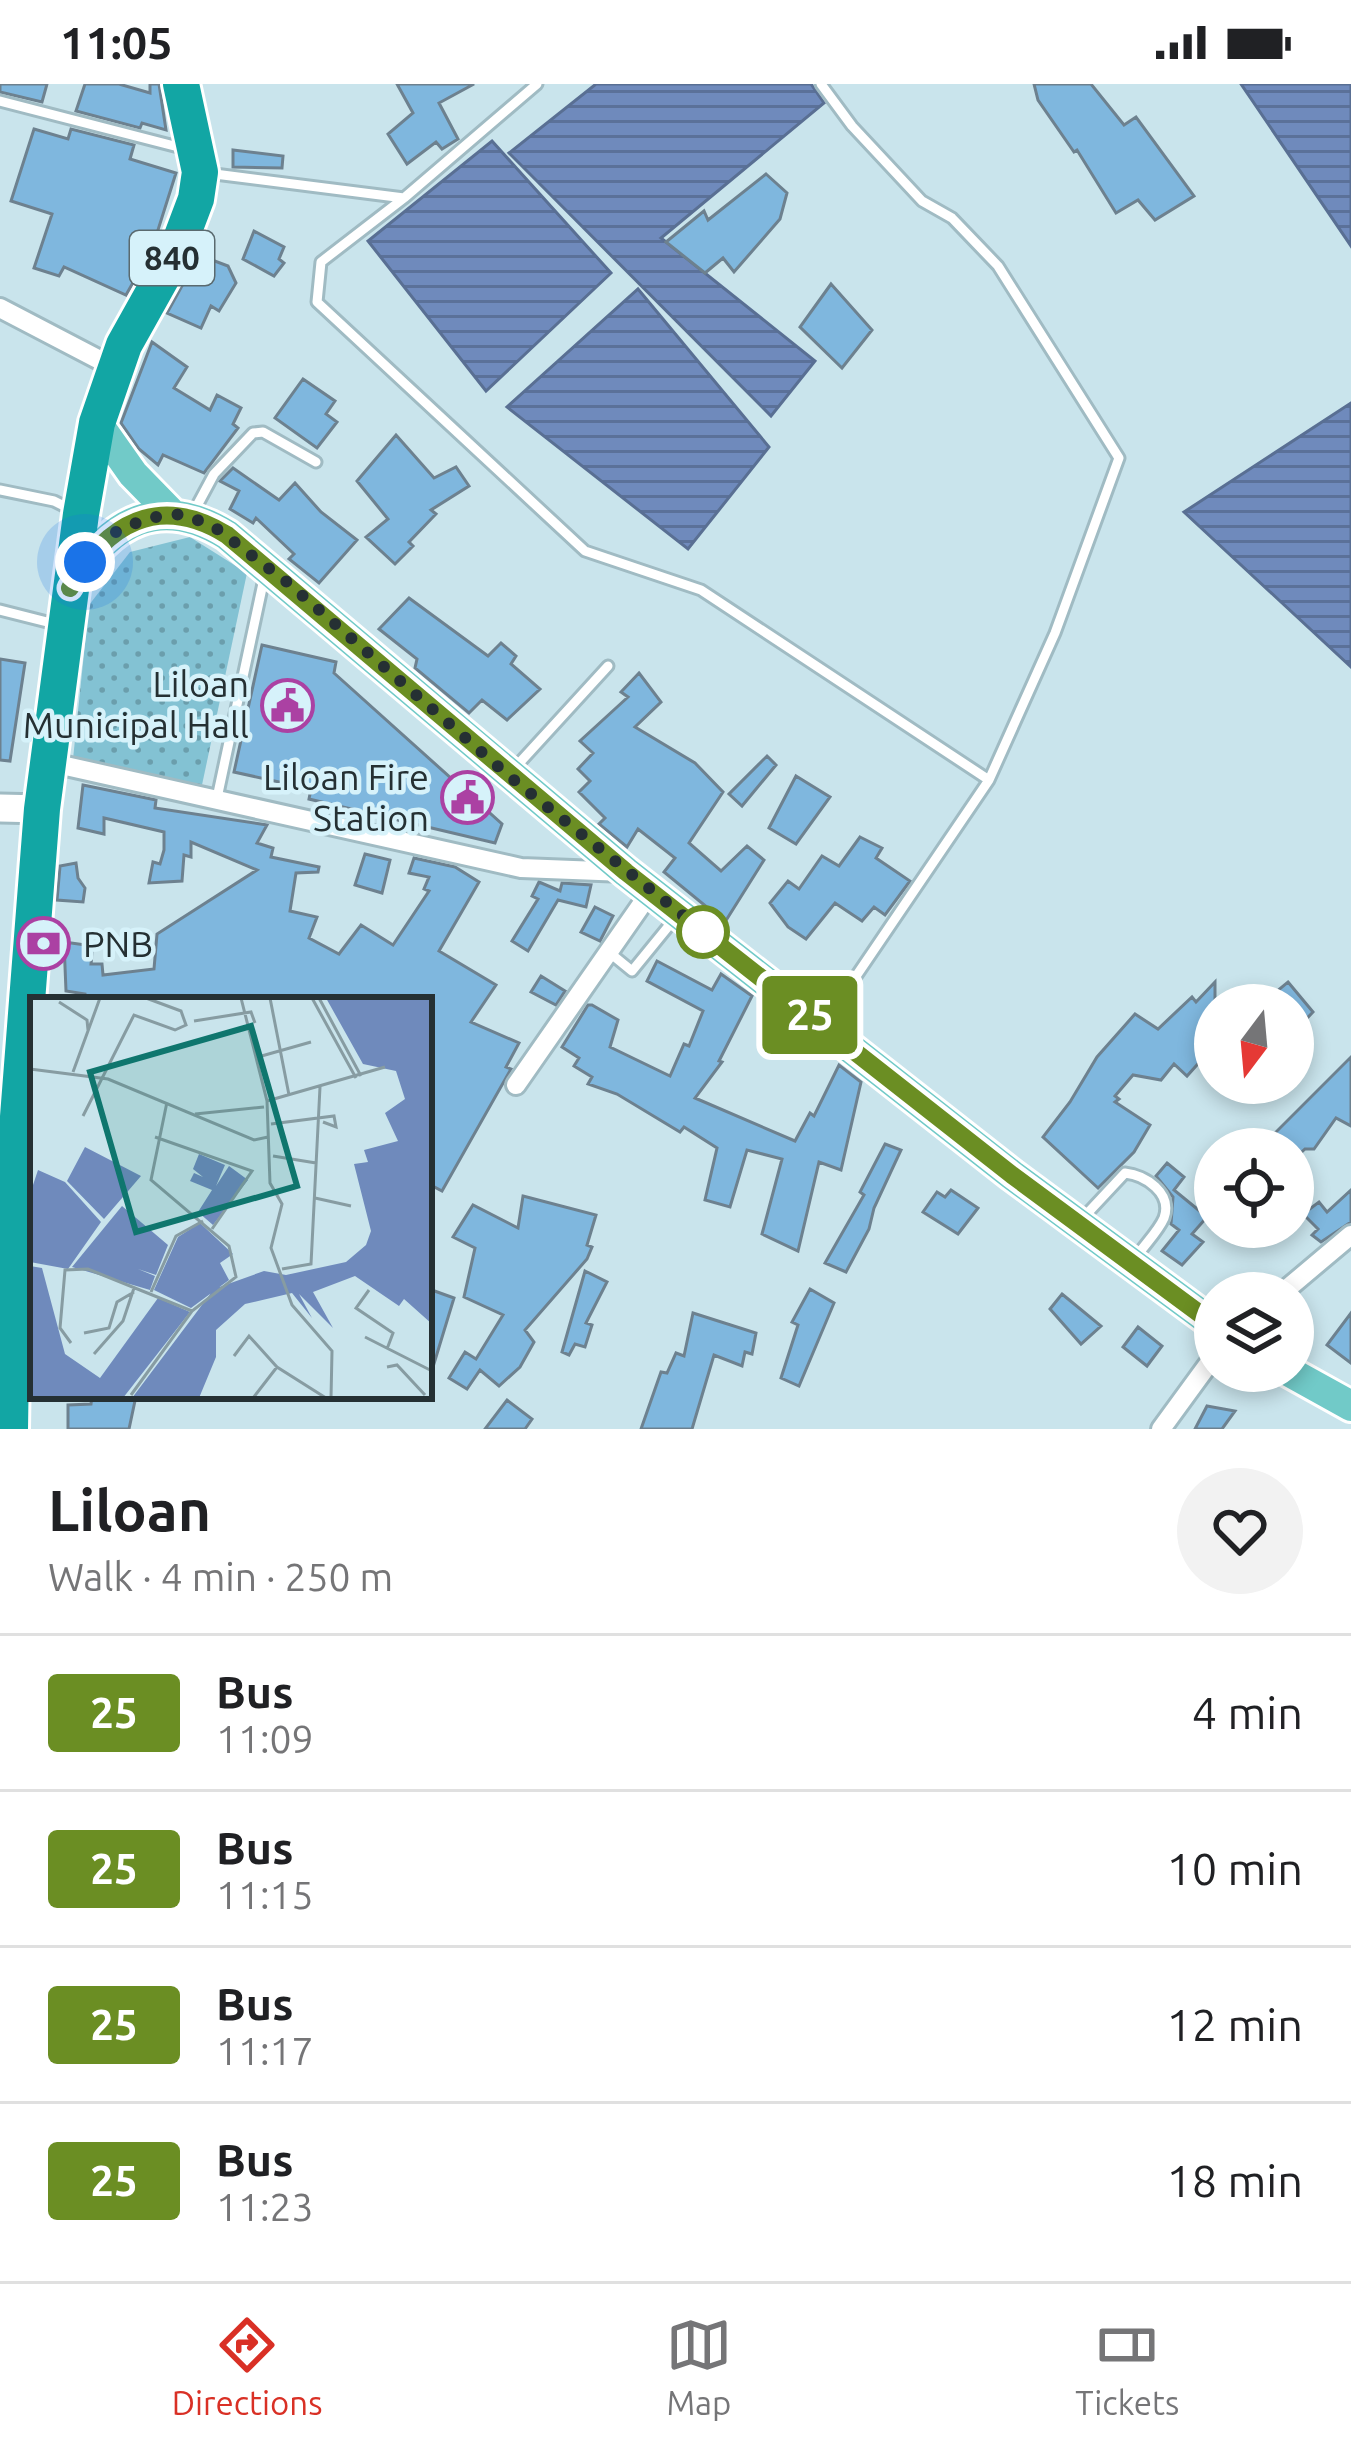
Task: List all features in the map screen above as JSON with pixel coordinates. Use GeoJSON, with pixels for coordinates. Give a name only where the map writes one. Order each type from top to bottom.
{"type":"FeatureCollection","features":[{"type":"Feature","properties":{"kind":"highway","name":"840"},"geometry":{"type":"LineString","coordinates":[[70,588],[97,423],[115,368],[188,224],[198,162],[181,84]]}},
{"type":"Feature","properties":{"kind":"highway"},"geometry":{"type":"LineString","coordinates":[[10,1429],[23,1307],[7,1168],[42,809],[70,588]]}},
{"type":"Feature","properties":{"kind":"main road"},"geometry":{"type":"LineString","coordinates":[[97,423],[133,473],[181,515],[227,535],[267,566],[509,776],[639,881],[1194,1309]]}},
{"type":"Feature","properties":{"kind":"main road"},"geometry":{"type":"LineString","coordinates":[[70,588],[114,533],[147,518],[181,515]]}},
{"type":"Feature","properties":{"kind":"main road"},"geometry":{"type":"LineString","coordinates":[[1314,1385],[1351,1406]]}},
{"type":"Feature","properties":{"kind":"street"},"geometry":{"type":"LineString","coordinates":[[0,308],[115,368]]}},
{"type":"Feature","properties":{"kind":"street"},"geometry":{"type":"LineString","coordinates":[[48,762],[521,868],[639,881],[607,950],[516,1085]]}},
{"type":"Feature","properties":{"kind":"street"},"geometry":{"type":"LineString","coordinates":[[0,808],[42,809]]}},
{"type":"Feature","properties":{"kind":"street"},"geometry":{"type":"LineString","coordinates":[[1307,1272],[1351,1235]]}},
{"type":"Feature","properties":{"kind":"street"},"geometry":{"type":"LineString","coordinates":[[1161,1429],[1194,1384]]}},
{"type":"Feature","properties":{"kind":"lane"},"geometry":{"type":"LineString","coordinates":[[537,84],[321,262],[317,302],[585,551],[701,590],[989,780]]}},
{"type":"Feature","properties":{"kind":"lane"},"geometry":{"type":"LineString","coordinates":[[821,84],[852,126],[922,201],[952,218],[998,266],[1119,458],[1055,633],[989,780],[823,1025]]}},
{"type":"Feature","properties":{"kind":"lane"},"geometry":{"type":"LineString","coordinates":[[0,101],[198,162],[404,198]]}},
{"type":"Feature","properties":{"kind":"lane"},"geometry":{"type":"LineString","coordinates":[[181,515],[253,433],[263,432],[316,462]]}},
{"type":"Feature","properties":{"kind":"lane"},"geometry":{"type":"LineString","coordinates":[[0,490],[54,501],[81,514]]}},
{"type":"Feature","properties":{"kind":"lane"},"geometry":{"type":"LineString","coordinates":[[217,798],[267,566]]}},
{"type":"Feature","properties":{"kind":"lane"},"geometry":{"type":"LineString","coordinates":[[0,610],[65,626]]}},
{"type":"Feature","properties":{"kind":"lane"},"geometry":{"type":"LineString","coordinates":[[509,776],[608,666]]}},
{"type":"Feature","properties":{"kind":"lane"},"geometry":{"type":"LineString","coordinates":[[607,950],[632,971],[680,913]]}},
{"type":"Feature","properties":{"kind":"lane"},"geometry":{"type":"LineString","coordinates":[[1079,1224],[1125,1173],[1137,1174],[1157,1187],[1165,1201],[1165,1217],[1132,1263]]}},
{"type":"Feature","properties":{"kind":"shaded area"},"geometry":{"type":"Polygon","coordinates":[[[596,84],[811,84],[824,103],[661,238],[815,361],[771,416],[509,153],[596,84]]]}},
{"type":"Feature","properties":{"kind":"shaded area"},"geometry":{"type":"Polygon","coordinates":[[[1241,84],[1351,84],[1351,246],[1241,84]]]}},
{"type":"Feature","properties":{"kind":"shaded area"},"geometry":{"type":"Polygon","coordinates":[[[492,141],[611,273],[486,391],[368,241],[492,141]]]}},
{"type":"Feature","properties":{"kind":"shaded area"},"geometry":{"type":"Polygon","coordinates":[[[638,289],[769,447],[688,549],[507,407],[638,289]]]}},
{"type":"Feature","properties":{"kind":"shaded area"},"geometry":{"type":"Polygon","coordinates":[[[1351,403],[1351,667],[1184,512],[1351,403]]]}},
{"type":"Feature","properties":{"kind":"shaded area"},"geometry":{"type":"Polygon","coordinates":[[[190,537],[247,573],[202,785],[73,759],[89,605],[130,552],[190,537]]]}},
{"type":"Feature","properties":{"kind":"building"},"geometry":{"type":"Polygon","coordinates":[[[0,84],[47,84],[42,102],[0,92],[0,84]]]}},
{"type":"Feature","properties":{"kind":"building"},"geometry":{"type":"Polygon","coordinates":[[[85,84],[119,84],[150,93],[150,84],[159,84],[166,130],[76,111],[85,84]]]}},
{"type":"Feature","properties":{"kind":"building"},"geometry":{"type":"Polygon","coordinates":[[[397,84],[474,84],[439,103],[458,139],[442,149],[436,142],[407,164],[388,134],[413,113],[397,84]]]}},
{"type":"Feature","properties":{"kind":"building"},"geometry":{"type":"Polygon","coordinates":[[[1034,84],[1091,84],[1124,125],[1136,117],[1194,196],[1155,220],[1138,200],[1116,213],[1077,150],[1038,100],[1034,84]]]}},
{"type":"Feature","properties":{"kind":"building"},"geometry":{"type":"Polygon","coordinates":[[[34,129],[68,139],[71,129],[134,145],[130,159],[176,173],[152,249],[126,295],[64,267],[59,276],[34,268],[52,214],[11,201],[34,129]]]}},
{"type":"Feature","properties":{"kind":"building"},"geometry":{"type":"Polygon","coordinates":[[[233,150],[283,156],[282,168],[233,167],[233,150]]]}},
{"type":"Feature","properties":{"kind":"building"},"geometry":{"type":"Polygon","coordinates":[[[766,174],[787,193],[780,219],[734,272],[723,258],[705,273],[666,242],[704,211],[708,220],[766,174]]]}},
{"type":"Feature","properties":{"kind":"building"},"geometry":{"type":"Polygon","coordinates":[[[254,231],[284,247],[279,259],[284,263],[274,276],[243,259],[254,231]]]}},
{"type":"Feature","properties":{"kind":"building"},"geometry":{"type":"Polygon","coordinates":[[[199,255],[228,266],[236,283],[219,311],[211,306],[201,328],[167,313],[199,255]]]}},
{"type":"Feature","properties":{"kind":"building"},"geometry":{"type":"Polygon","coordinates":[[[831,284],[872,330],[842,368],[800,327],[831,284]]]}},
{"type":"Feature","properties":{"kind":"building"},"geometry":{"type":"Polygon","coordinates":[[[152,342],[187,367],[174,388],[210,410],[217,395],[241,408],[233,424],[238,428],[204,473],[163,455],[158,465],[139,449],[121,423],[152,342]]]}},
{"type":"Feature","properties":{"kind":"building"},"geometry":{"type":"Polygon","coordinates":[[[303,379],[335,401],[326,414],[337,422],[317,448],[275,418],[303,379]]]}},
{"type":"Feature","properties":{"kind":"building"},"geometry":{"type":"Polygon","coordinates":[[[396,435],[434,478],[456,467],[469,486],[431,510],[436,514],[395,564],[366,537],[388,519],[357,481],[396,435]]]}},
{"type":"Feature","properties":{"kind":"building"},"geometry":{"type":"Polygon","coordinates":[[[233,468],[279,500],[295,483],[321,512],[357,540],[319,583],[289,559],[294,554],[256,518],[253,523],[230,509],[239,491],[220,481],[233,468]]]}},
{"type":"Feature","properties":{"kind":"building"},"geometry":{"type":"Polygon","coordinates":[[[409,598],[488,656],[501,643],[516,656],[511,664],[540,689],[507,720],[482,700],[469,713],[415,668],[417,659],[379,629],[409,598]]]}},
{"type":"Feature","properties":{"kind":"building"},"geometry":{"type":"Polygon","coordinates":[[[262,645],[336,662],[334,673],[502,824],[495,843],[309,799],[311,789],[234,772],[262,645]]]}},
{"type":"Feature","properties":{"kind":"building"},"geometry":{"type":"Polygon","coordinates":[[[0,659],[25,663],[10,761],[0,760],[0,659]]]}},
{"type":"Feature","properties":{"kind":"building"},"geometry":{"type":"Polygon","coordinates":[[[639,673],[661,702],[635,727],[695,763],[723,792],[689,843],[721,871],[747,846],[764,860],[725,922],[664,872],[675,858],[638,829],[627,847],[599,824],[605,818],[579,792],[590,781],[578,769],[593,753],[580,741],[628,697],[621,692],[639,673]]]}},
{"type":"Feature","properties":{"kind":"building"},"geometry":{"type":"Polygon","coordinates":[[[767,756],[776,765],[742,806],[729,794],[767,756]]]}},
{"type":"Feature","properties":{"kind":"building"},"geometry":{"type":"Polygon","coordinates":[[[796,776],[830,797],[796,844],[769,828],[796,776]]]}},
{"type":"Feature","properties":{"kind":"building"},"geometry":{"type":"Polygon","coordinates":[[[83,785],[156,800],[155,808],[267,825],[257,843],[273,848],[271,857],[319,867],[318,872],[296,873],[290,911],[317,917],[309,938],[339,954],[361,925],[393,945],[429,891],[424,889],[429,877],[409,873],[414,858],[455,867],[479,882],[439,951],[496,985],[471,1022],[519,1043],[506,1067],[511,1069],[442,1191],[432,1186],[432,997],[85,997],[66,991],[64,942],[93,946],[91,964],[102,964],[103,975],[154,969],[157,934],[257,870],[191,842],[191,857],[184,855],[182,881],[149,883],[153,862],[160,864],[164,832],[104,818],[104,834],[78,828],[83,785]]]}},
{"type":"Feature","properties":{"kind":"building"},"geometry":{"type":"Polygon","coordinates":[[[860,837],[882,848],[876,858],[910,881],[885,915],[874,907],[862,921],[835,903],[806,939],[788,927],[770,903],[788,881],[799,889],[822,856],[839,866],[860,837]]]}},
{"type":"Feature","properties":{"kind":"building"},"geometry":{"type":"Polygon","coordinates":[[[365,854],[390,860],[382,893],[355,885],[365,854]]]}},
{"type":"Feature","properties":{"kind":"building"},"geometry":{"type":"Polygon","coordinates":[[[76,863],[85,888],[83,902],[57,900],[60,866],[76,863]]]}},
{"type":"Feature","properties":{"kind":"building"},"geometry":{"type":"Polygon","coordinates":[[[539,882],[560,891],[562,883],[591,885],[586,907],[558,900],[528,951],[512,941],[538,899],[532,896],[539,882]]]}},
{"type":"Feature","properties":{"kind":"building"},"geometry":{"type":"Polygon","coordinates":[[[595,907],[613,916],[600,941],[581,932],[595,907]]]}},
{"type":"Feature","properties":{"kind":"building"},"geometry":{"type":"Polygon","coordinates":[[[657,961],[712,990],[721,974],[752,996],[722,1062],[695,1098],[795,1141],[810,1113],[814,1116],[839,1065],[861,1082],[841,1170],[819,1162],[798,1251],[762,1234],[782,1159],[747,1150],[730,1207],[705,1200],[717,1148],[684,1127],[680,1132],[617,1094],[588,1084],[592,1077],[574,1066],[579,1058],[562,1047],[592,1005],[618,1020],[610,1047],[670,1076],[703,1011],[647,981],[657,961]]]}},
{"type":"Feature","properties":{"kind":"building"},"geometry":{"type":"Polygon","coordinates":[[[541,976],[565,991],[556,1005],[531,992],[541,976]]]}},
{"type":"Feature","properties":{"kind":"building"},"geometry":{"type":"Polygon","coordinates":[[[1192,997],[1194,1068],[1187,1076],[1174,1064],[1161,1080],[1133,1075],[1115,1096],[1119,1099],[1115,1102],[1150,1125],[1134,1152],[1098,1188],[1043,1137],[1097,1057],[1135,1014],[1158,1029],[1192,997]]]}},
{"type":"Feature","properties":{"kind":"building"},"geometry":{"type":"Polygon","coordinates":[[[1351,1057],[1351,1126],[1336,1118],[1314,1149],[1314,1128],[1280,1128],[1304,1104],[1314,1104],[1314,1094],[1351,1057]]]}},
{"type":"Feature","properties":{"kind":"building"},"geometry":{"type":"Polygon","coordinates":[[[885,1144],[901,1150],[846,1272],[825,1263],[864,1195],[860,1192],[885,1144]]]}},
{"type":"Feature","properties":{"kind":"building"},"geometry":{"type":"Polygon","coordinates":[[[1167,1163],[1184,1177],[1174,1190],[1194,1206],[1192,1234],[1198,1248],[1182,1265],[1162,1251],[1179,1230],[1171,1224],[1173,1197],[1156,1176],[1167,1163]]]}},
{"type":"Feature","properties":{"kind":"building"},"geometry":{"type":"Polygon","coordinates":[[[951,1190],[978,1208],[958,1234],[923,1212],[937,1192],[945,1197],[951,1190]]]}},
{"type":"Feature","properties":{"kind":"building"},"geometry":{"type":"Polygon","coordinates":[[[1351,1190],[1351,1222],[1321,1242],[1314,1237],[1318,1229],[1314,1206],[1319,1202],[1327,1212],[1351,1190]]]}},
{"type":"Feature","properties":{"kind":"building"},"geometry":{"type":"Polygon","coordinates":[[[523,1196],[596,1215],[587,1245],[592,1247],[587,1259],[525,1330],[534,1342],[520,1367],[499,1386],[480,1370],[467,1389],[449,1378],[465,1352],[476,1359],[503,1315],[464,1297],[475,1248],[453,1237],[473,1205],[518,1228],[523,1196]]]}},
{"type":"Feature","properties":{"kind":"building"},"geometry":{"type":"Polygon","coordinates":[[[585,1271],[607,1282],[586,1323],[592,1325],[585,1347],[575,1344],[569,1355],[562,1352],[585,1271]]]}},
{"type":"Feature","properties":{"kind":"building"},"geometry":{"type":"Polygon","coordinates":[[[810,1289],[834,1303],[799,1386],[781,1378],[798,1325],[792,1322],[810,1289]]]}},
{"type":"Feature","properties":{"kind":"building"},"geometry":{"type":"Polygon","coordinates":[[[432,1290],[454,1298],[432,1367],[432,1290]]]}},
{"type":"Feature","properties":{"kind":"building"},"geometry":{"type":"Polygon","coordinates":[[[1062,1294],[1101,1326],[1081,1344],[1050,1309],[1062,1294]]]}},
{"type":"Feature","properties":{"kind":"building"},"geometry":{"type":"Polygon","coordinates":[[[693,1313],[756,1333],[752,1354],[745,1352],[742,1366],[714,1355],[692,1429],[641,1429],[661,1372],[667,1373],[676,1353],[684,1356],[693,1313]]]}},
{"type":"Feature","properties":{"kind":"building"},"geometry":{"type":"Polygon","coordinates":[[[1351,1313],[1351,1363],[1327,1345],[1351,1313]]]}},
{"type":"Feature","properties":{"kind":"building"},"geometry":{"type":"Polygon","coordinates":[[[1138,1327],[1162,1346],[1147,1366],[1123,1347],[1138,1327]]]}},
{"type":"Feature","properties":{"kind":"building"},"geometry":{"type":"Polygon","coordinates":[[[92,1399],[135,1399],[129,1429],[68,1429],[68,1405],[91,1404],[92,1399]]]}},
{"type":"Feature","properties":{"kind":"building"},"geometry":{"type":"Polygon","coordinates":[[[507,1400],[532,1419],[525,1429],[485,1429],[507,1400]]]}},
{"type":"Feature","properties":{"kind":"building"},"geometry":{"type":"Polygon","coordinates":[[[1207,1406],[1235,1411],[1222,1429],[1195,1429],[1207,1406]]]}},
{"type":"Feature","properties":{"kind":"bus line","name":"25"},"geometry":{"type":"LineString","coordinates":[[70,588],[85,562],[125,526],[172,514],[213,526],[287,582],[626,872],[1012,1175],[1194,1309]]}},
{"type":"Feature","properties":{"kind":"place","name":"Liloan Municipal Hall"},"geometry":{"type":"Point","coordinates":[288,705]}},
{"type":"Feature","properties":{"kind":"place","name":"Liloan Fire Station"},"geometry":{"type":"Point","coordinates":[468,798]}},
{"type":"Feature","properties":{"kind":"place","name":"PNB"},"geometry":{"type":"Point","coordinates":[44,944]}},
{"type":"Feature","properties":{"kind":"route"},"geometry":{"type":"LineString","coordinates":[[85,562],[114,533],[136,521],[181,514],[213,526],[287,582],[509,776],[715,941],[703,932]]}}]}
